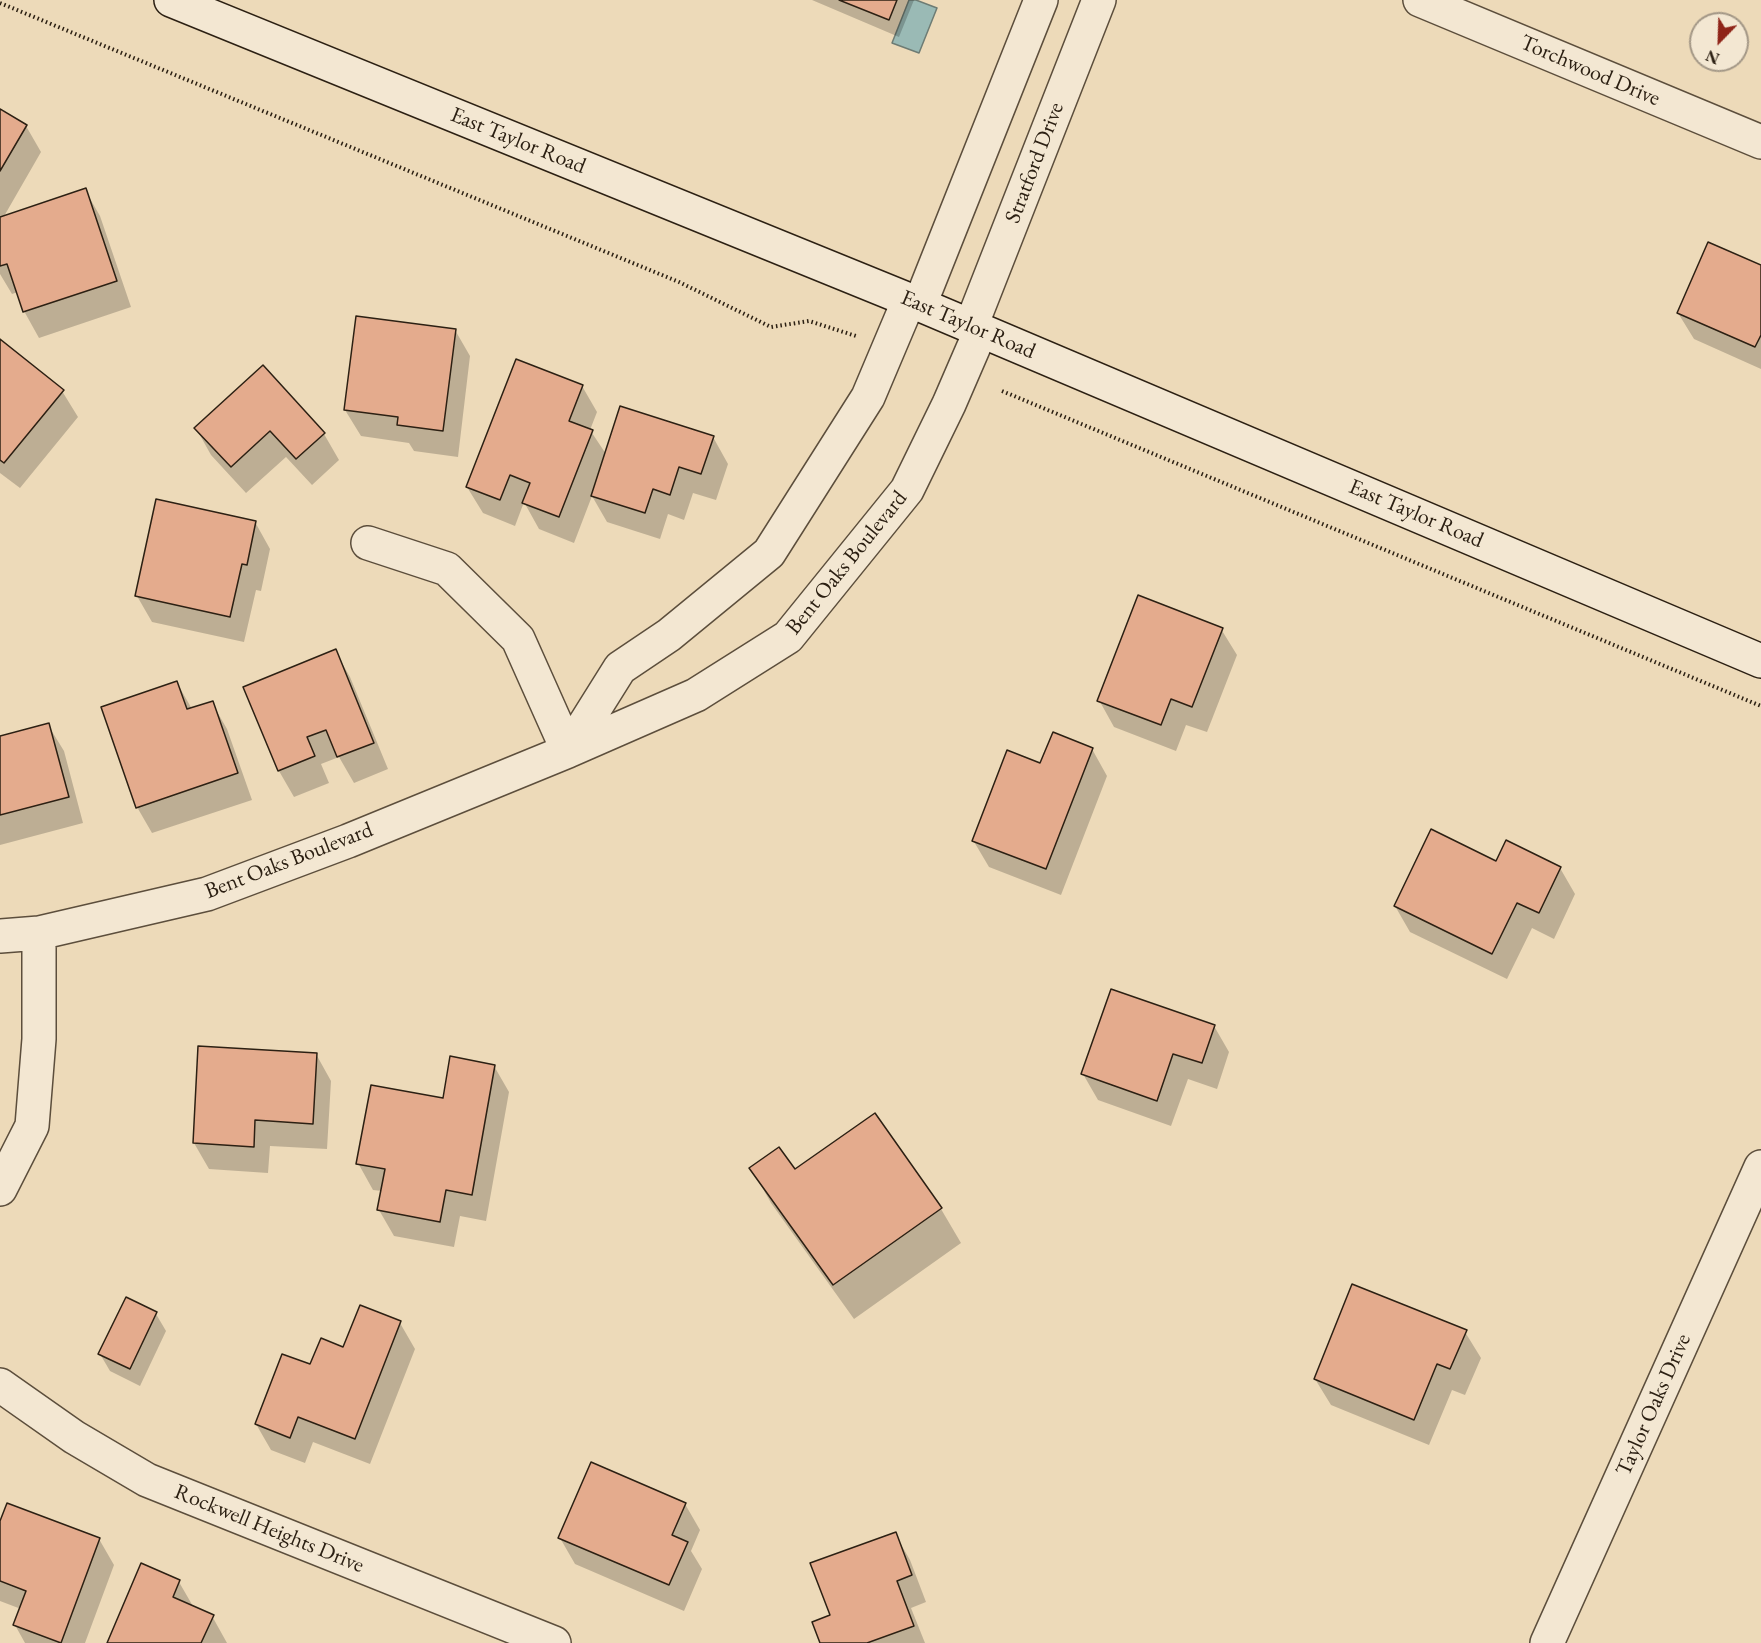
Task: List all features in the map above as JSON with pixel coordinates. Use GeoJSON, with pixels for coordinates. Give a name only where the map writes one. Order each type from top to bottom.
{"type":"FeatureCollection","features":[{"type":"Feature","properties":{"kind":"street","name":"East Taylor Road"},"geometry":{"type":"LineString","coordinates":[[171,0],[915,302],[1761,661]]}},
{"type":"Feature","properties":{"kind":"street"},"geometry":{"type":"LineString","coordinates":[[568,751],[620,668],[669,635],[769,553],[868,397],[915,302],[1041,0]]}},
{"type":"Feature","properties":{"kind":"street","name":"Stratford Drive"},"geometry":{"type":"LineString","coordinates":[[976,328],[1099,0]]}},
{"type":"Feature","properties":{"kind":"street","name":"Torchwood Drive"},"geometry":{"type":"LineString","coordinates":[[1420,0],[1761,142]]}},
{"type":"Feature","properties":{"kind":"street","name":"Bent Oaks Boulevard"},"geometry":{"type":"LineString","coordinates":[[0,936],[39,933],[207,894],[348,841],[568,751],[696,695],[788,638],[907,490],[949,404],[976,328]]}},
{"type":"Feature","properties":{"kind":"street"},"geometry":{"type":"LineString","coordinates":[[368,543],[447,569],[518,639],[568,751]]}},
{"type":"Feature","properties":{"kind":"street"},"geometry":{"type":"LineString","coordinates":[[0,1189],[32,1126],[39,1039],[39,933]]}},
{"type":"Feature","properties":{"kind":"street","name":"Taylor Oaks Drive"},"geometry":{"type":"LineString","coordinates":[[1547,1643],[1761,1167]]}},
{"type":"Feature","properties":{"kind":"street","name":"Rockwell Heights Drive"},"geometry":{"type":"LineString","coordinates":[[0,1385],[75,1437],[147,1480],[554,1643]]}},
{"type":"Feature","properties":{"kind":"path"},"geometry":{"type":"LineString","coordinates":[[0,3],[679,282],[771,327],[809,321],[859,337]]}},
{"type":"Feature","properties":{"kind":"path"},"geometry":{"type":"LineString","coordinates":[[1002,391],[1761,706]]}},
{"type":"Feature","properties":{"kind":"water"},"geometry":{"type":"Polygon","coordinates":[[[909,0],[916,0],[937,8],[919,53],[892,43],[909,0]]]}},
{"type":"Feature","properties":{"kind":"building"},"geometry":{"type":"Polygon","coordinates":[[[839,0],[897,0],[889,20],[839,0]]]}},
{"type":"Feature","properties":{"kind":"building"},"geometry":{"type":"Polygon","coordinates":[[[0,109],[27,125],[0,171],[0,109]]]}},
{"type":"Feature","properties":{"kind":"building"},"geometry":{"type":"Polygon","coordinates":[[[86,188],[117,281],[23,312],[7,264],[0,266],[0,217],[86,188]]]}},
{"type":"Feature","properties":{"kind":"building"},"geometry":{"type":"Polygon","coordinates":[[[1708,242],[1761,265],[1761,335],[1755,347],[1677,313],[1708,242]]]}},
{"type":"Feature","properties":{"kind":"building"},"geometry":{"type":"Polygon","coordinates":[[[356,316],[456,329],[443,431],[397,425],[398,417],[344,410],[356,316]]]}},
{"type":"Feature","properties":{"kind":"building"},"geometry":{"type":"Polygon","coordinates":[[[0,339],[64,390],[4,463],[0,460],[0,339]]]}},
{"type":"Feature","properties":{"kind":"building"},"geometry":{"type":"Polygon","coordinates":[[[516,359],[583,385],[569,421],[593,430],[559,517],[522,503],[530,483],[510,475],[500,500],[466,487],[516,359]]]}},
{"type":"Feature","properties":{"kind":"building"},"geometry":{"type":"Polygon","coordinates":[[[263,365],[325,433],[296,459],[270,431],[231,467],[194,428],[263,365]]]}},
{"type":"Feature","properties":{"kind":"building"},"geometry":{"type":"Polygon","coordinates":[[[620,406],[714,436],[701,474],[679,467],[670,495],[653,489],[645,513],[591,496],[620,406]]]}},
{"type":"Feature","properties":{"kind":"building"},"geometry":{"type":"Polygon","coordinates":[[[156,499],[256,521],[247,565],[242,564],[230,617],[135,596],[156,499]]]}},
{"type":"Feature","properties":{"kind":"building"},"geometry":{"type":"Polygon","coordinates":[[[1138,595],[1223,628],[1192,707],[1171,699],[1161,725],[1097,701],[1138,595]]]}},
{"type":"Feature","properties":{"kind":"building"},"geometry":{"type":"Polygon","coordinates":[[[336,649],[374,743],[337,757],[326,730],[307,737],[315,756],[278,771],[243,687],[336,649]]]}},
{"type":"Feature","properties":{"kind":"building"},"geometry":{"type":"Polygon","coordinates":[[[177,681],[187,709],[213,701],[238,773],[136,808],[101,707],[177,681]]]}},
{"type":"Feature","properties":{"kind":"building"},"geometry":{"type":"Polygon","coordinates":[[[49,723],[69,797],[0,815],[0,736],[49,723]]]}},
{"type":"Feature","properties":{"kind":"building"},"geometry":{"type":"Polygon","coordinates":[[[1053,732],[1093,748],[1046,869],[972,841],[1007,750],[1040,763],[1053,732]]]}},
{"type":"Feature","properties":{"kind":"building"},"geometry":{"type":"Polygon","coordinates":[[[1431,829],[1496,861],[1506,840],[1561,867],[1539,913],[1517,903],[1492,954],[1394,906],[1431,829]]]}},
{"type":"Feature","properties":{"kind":"building"},"geometry":{"type":"Polygon","coordinates":[[[1111,989],[1215,1025],[1202,1063],[1173,1054],[1157,1101],[1081,1074],[1111,989]]]}},
{"type":"Feature","properties":{"kind":"building"},"geometry":{"type":"Polygon","coordinates":[[[198,1046],[317,1053],[313,1124],[255,1120],[254,1147],[193,1143],[198,1046]]]}},
{"type":"Feature","properties":{"kind":"building"},"geometry":{"type":"Polygon","coordinates":[[[450,1056],[495,1065],[472,1195],[446,1190],[440,1222],[377,1210],[385,1169],[356,1164],[371,1085],[443,1098],[450,1056]]]}},
{"type":"Feature","properties":{"kind":"building"},"geometry":{"type":"Polygon","coordinates":[[[875,1113],[942,1208],[833,1285],[749,1168],[779,1147],[795,1169],[875,1113]]]}},
{"type":"Feature","properties":{"kind":"building"},"geometry":{"type":"Polygon","coordinates":[[[1352,1284],[1467,1330],[1450,1369],[1437,1364],[1414,1420],[1314,1379],[1352,1284]]]}},
{"type":"Feature","properties":{"kind":"building"},"geometry":{"type":"Polygon","coordinates":[[[126,1297],[157,1312],[130,1369],[98,1354],[126,1297]]]}},
{"type":"Feature","properties":{"kind":"building"},"geometry":{"type":"Polygon","coordinates":[[[360,1305],[401,1321],[355,1439],[298,1417],[290,1438],[255,1424],[282,1354],[310,1364],[321,1338],[343,1347],[360,1305]]]}},
{"type":"Feature","properties":{"kind":"building"},"geometry":{"type":"Polygon","coordinates":[[[591,1462],[686,1503],[672,1535],[688,1542],[669,1585],[558,1538],[591,1462]]]}},
{"type":"Feature","properties":{"kind":"building"},"geometry":{"type":"Polygon","coordinates":[[[7,1503],[100,1538],[61,1643],[13,1625],[26,1591],[0,1581],[0,1521],[7,1503]]]}},
{"type":"Feature","properties":{"kind":"building"},"geometry":{"type":"Polygon","coordinates":[[[896,1532],[912,1575],[897,1581],[914,1626],[867,1643],[820,1643],[812,1622],[830,1615],[810,1563],[896,1532]]]}},
{"type":"Feature","properties":{"kind":"building"},"geometry":{"type":"Polygon","coordinates":[[[141,1563],[180,1580],[173,1597],[214,1615],[201,1643],[107,1643],[141,1563]]]}}]}
